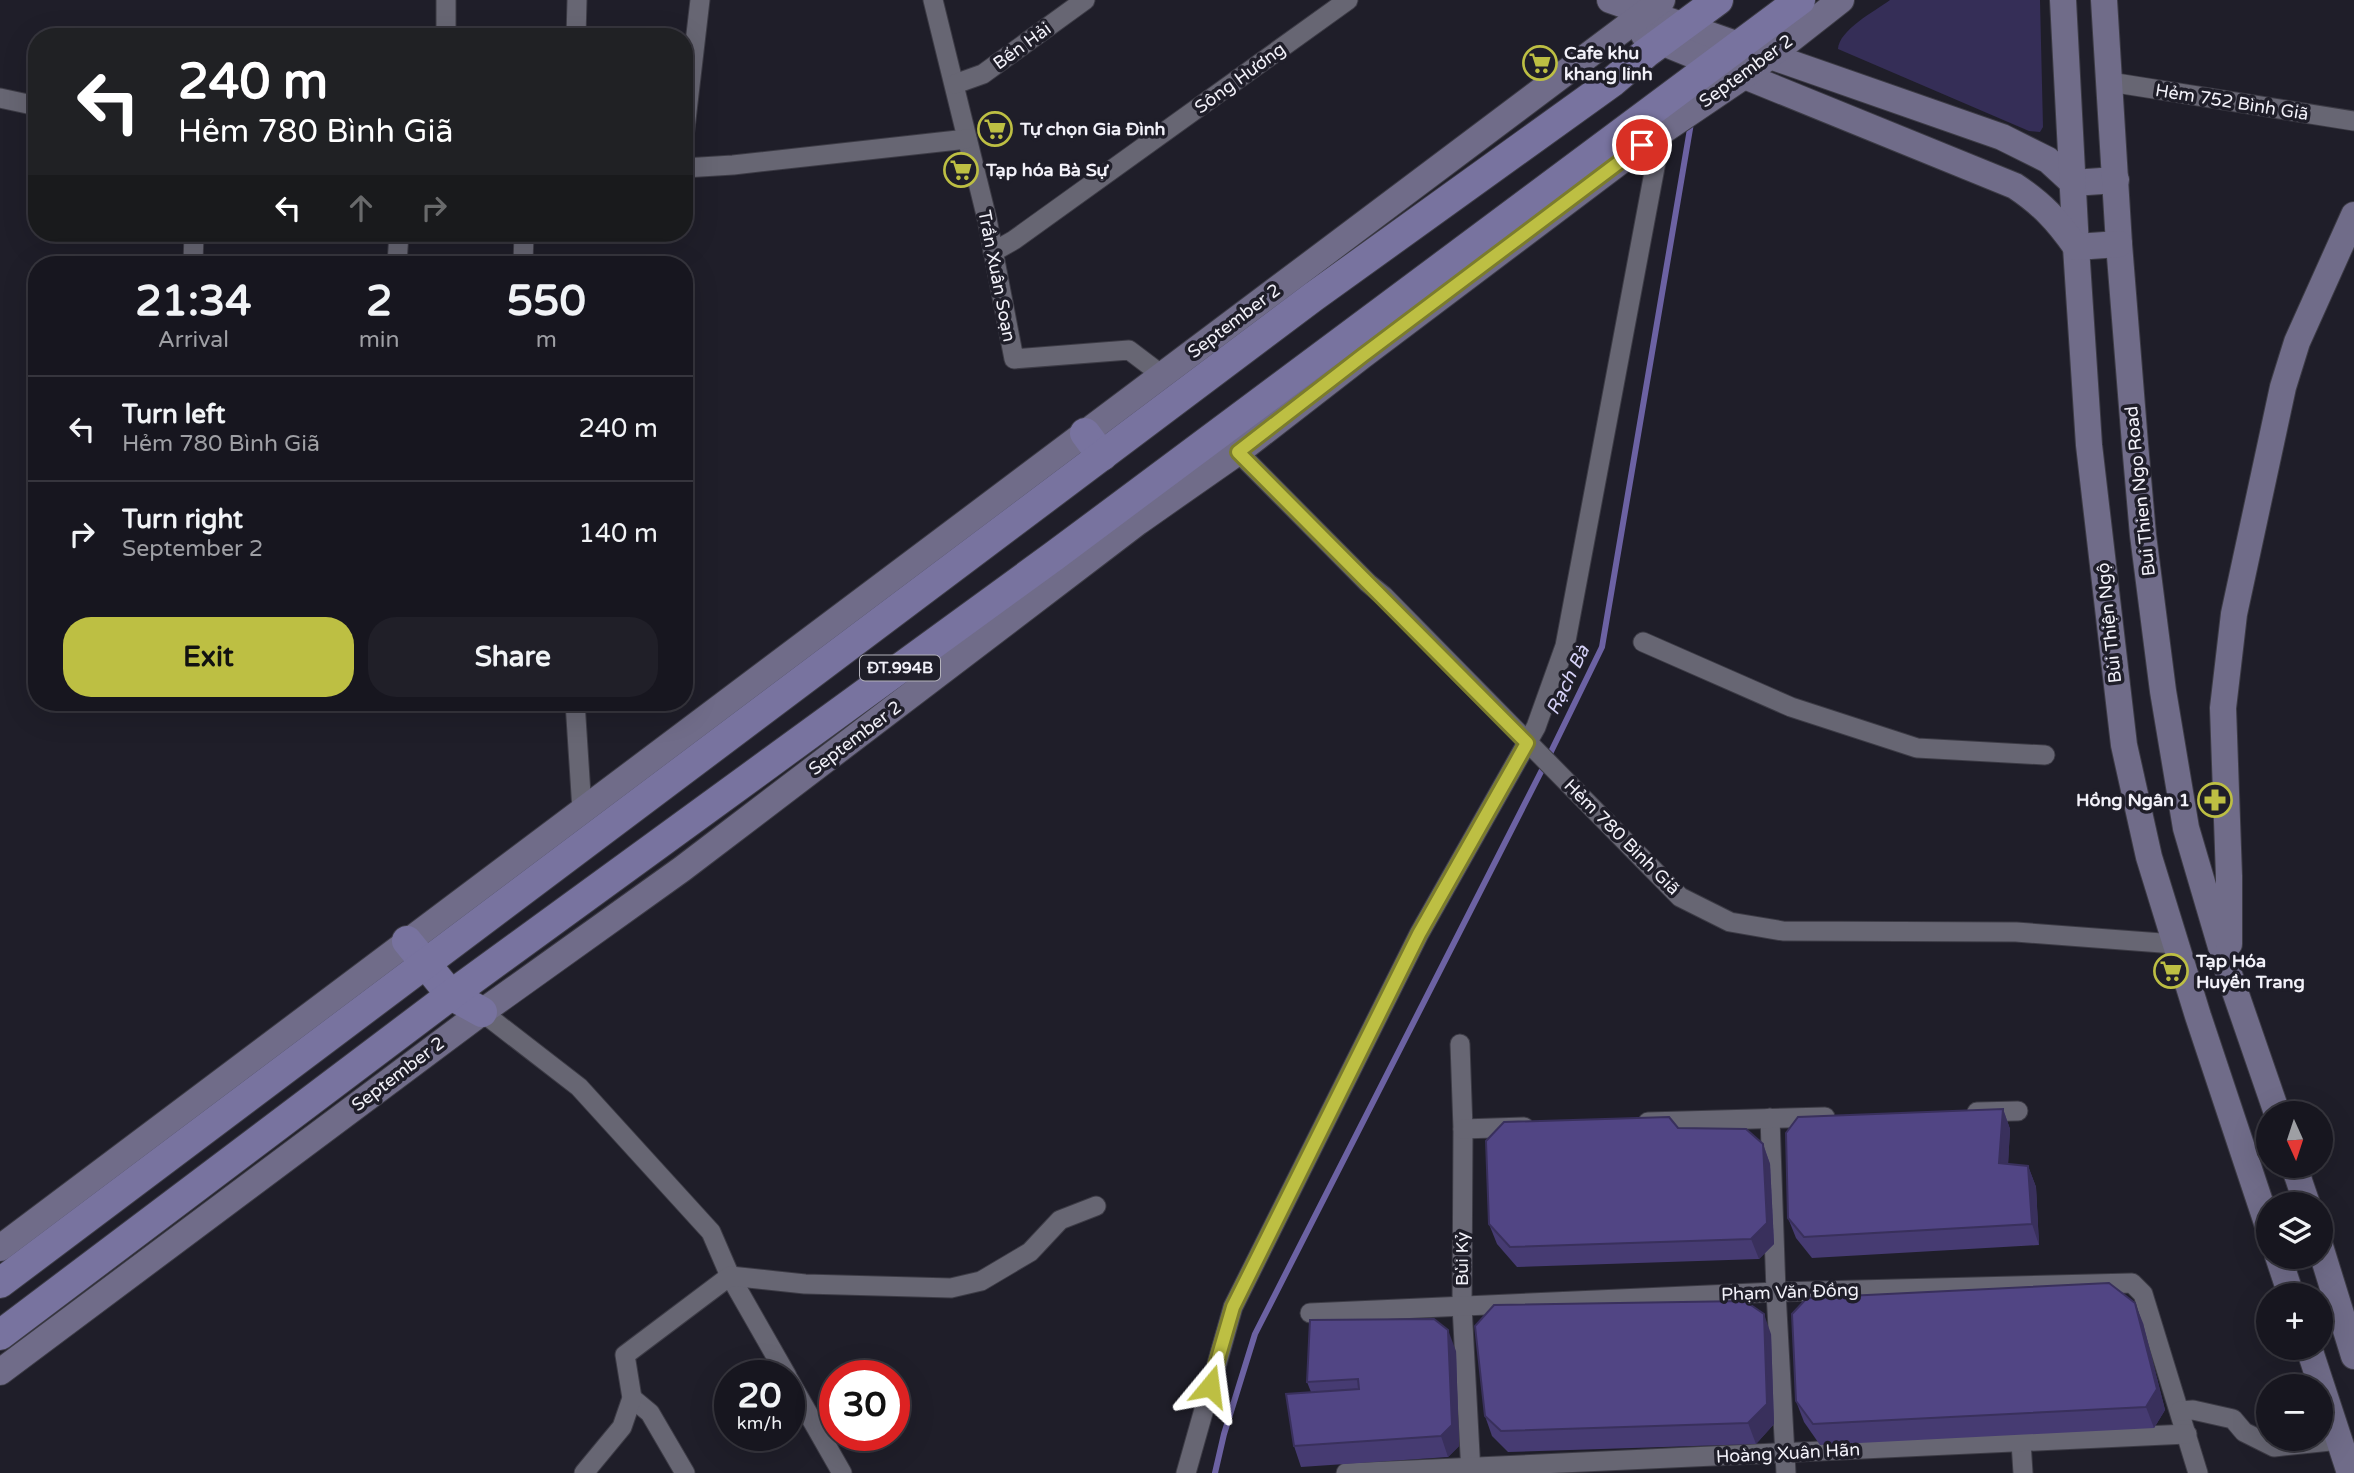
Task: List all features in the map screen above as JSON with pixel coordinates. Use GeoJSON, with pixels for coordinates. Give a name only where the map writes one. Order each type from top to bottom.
{"type":"FeatureCollection","features":[{"type":"Feature","properties":{"kind":"main road"},"geometry":{"type":"LineString","coordinates":[[1608,0],[1644,13],[1716,64],[2015,186],[2048,211],[2076,247],[2119,244]]}},
{"type":"Feature","properties":{"kind":"main road","name":"September 2"},"geometry":{"type":"LineString","coordinates":[[0,1283],[416,952],[582,810],[1093,445],[1312,297],[1612,82],[1718,0]]}},
{"type":"Feature","properties":{"kind":"main road","name":"September 2"},"geometry":{"type":"LineString","coordinates":[[0,1373],[482,1012],[682,869],[1131,513],[1800,0]]}},
{"type":"Feature","properties":{"kind":"main road","name":"September 2"},"geometry":{"type":"LineString","coordinates":[[0,1335],[451,995],[1131,513],[1238,452],[1662,130],[1744,76],[1842,0]]}},
{"type":"Feature","properties":{"kind":"main road","name":"Bùi Thiện Ngộ"},"geometry":{"type":"LineString","coordinates":[[2063,0],[2089,445],[2124,745],[2149,857],[2257,1192]]}},
{"type":"Feature","properties":{"kind":"main road","name":"Bui Thien Ngo Road"},"geometry":{"type":"LineString","coordinates":[[2104,0],[2119,244],[2143,535],[2163,691],[2186,828],[2229,974],[2273,1101]]}},
{"type":"Feature","properties":{"kind":"main road","name":"September 2"},"geometry":{"type":"LineString","coordinates":[[0,1248],[416,952],[1093,445],[1162,375],[1644,13]]}},
{"type":"Feature","properties":{"kind":"main road"},"geometry":{"type":"LineString","coordinates":[[1672,34],[1740,45],[2003,137],[2048,160],[2073,183],[2116,180]]}},
{"type":"Feature","properties":{"kind":"main road","name":"Bui Thien Ngo Road"},"geometry":{"type":"LineString","coordinates":[[2229,974],[2229,876],[2223,708],[2234,614],[2283,387],[2297,342],[2354,215]]}},
{"type":"Feature","properties":{"kind":"main road"},"geometry":{"type":"LineString","coordinates":[[416,952],[451,995],[482,1012]]}},
{"type":"Feature","properties":{"kind":"main road"},"geometry":{"type":"LineString","coordinates":[[2327,1269],[2354,1356]]}},
{"type":"Feature","properties":{"kind":"main road"},"geometry":{"type":"LineString","coordinates":[[2313,1360],[2350,1473]]}},
{"type":"Feature","properties":{"kind":"street"},"geometry":{"type":"LineString","coordinates":[[446,0],[446,28]]}},
{"type":"Feature","properties":{"kind":"street"},"geometry":{"type":"LineString","coordinates":[[576,28],[577,0]]}},
{"type":"Feature","properties":{"kind":"street"},"geometry":{"type":"LineString","coordinates":[[693,60],[700,0]]}},
{"type":"Feature","properties":{"kind":"street","name":"Trần Xuân Soạn"},"geometry":{"type":"LineString","coordinates":[[933,0],[993,252],[1014,359],[1129,351],[1162,375]]}},
{"type":"Feature","properties":{"kind":"street","name":"Bến Hải"},"geometry":{"type":"LineString","coordinates":[[955,84],[983,74],[1085,0]]}},
{"type":"Feature","properties":{"kind":"street","name":"Sông Hương"},"geometry":{"type":"LineString","coordinates":[[993,252],[1014,240],[1348,0]]}},
{"type":"Feature","properties":{"kind":"street","name":"Hẻm 752 Bình Giã"},"geometry":{"type":"LineString","coordinates":[[2110,82],[2354,121]]}},
{"type":"Feature","properties":{"kind":"street"},"geometry":{"type":"LineString","coordinates":[[0,98],[28,104]]}},
{"type":"Feature","properties":{"kind":"street"},"geometry":{"type":"LineString","coordinates":[[1186,1473],[1233,1307],[1419,934],[1536,727],[1565,646],[1662,130]]}},
{"type":"Feature","properties":{"kind":"street"},"geometry":{"type":"LineString","coordinates":[[693,167],[967,139]]}},
{"type":"Feature","properties":{"kind":"street","name":"Hẻm 780 Bình Giã"},"geometry":{"type":"LineString","coordinates":[[1238,452],[1680,897],[1730,922],[1783,931],[2016,932],[2175,944]]}},
{"type":"Feature","properties":{"kind":"street"},"geometry":{"type":"LineString","coordinates":[[1643,642],[1791,707],[1917,748],[2045,755]]}},
{"type":"Feature","properties":{"kind":"street"},"geometry":{"type":"LineString","coordinates":[[576,711],[582,810]]}},
{"type":"Feature","properties":{"kind":"street"},"geometry":{"type":"LineString","coordinates":[[482,1012],[579,1087],[711,1232],[730,1276],[778,1360]]}},
{"type":"Feature","properties":{"kind":"street","name":"Bùi Kỷ"},"geometry":{"type":"LineString","coordinates":[[1460,1044],[1463,1129],[1462,1306],[1470,1470]]}},
{"type":"Feature","properties":{"kind":"street"},"geometry":{"type":"LineString","coordinates":[[1963,1113],[2018,1111]]}},
{"type":"Feature","properties":{"kind":"street"},"geometry":{"type":"LineString","coordinates":[[1630,1123],[1839,1116]]}},
{"type":"Feature","properties":{"kind":"street"},"geometry":{"type":"LineString","coordinates":[[1770,1118],[1786,1473]]}},
{"type":"Feature","properties":{"kind":"street"},"geometry":{"type":"LineString","coordinates":[[1463,1129],[1546,1126]]}},
{"type":"Feature","properties":{"kind":"street"},"geometry":{"type":"LineString","coordinates":[[584,1473],[622,1427],[632,1398],[625,1355],[730,1276],[805,1284],[961,1286],[981,1281],[1004,1269],[1030,1252],[1060,1220],[1096,1206]]}},
{"type":"Feature","properties":{"kind":"street","name":"Phạm Văn Đồng"},"geometry":{"type":"LineString","coordinates":[[1310,1312],[1776,1292],[2132,1283],[2143,1294],[2198,1473]]}},
{"type":"Feature","properties":{"kind":"street"},"geometry":{"type":"LineString","coordinates":[[632,1398],[650,1413],[685,1473]]}},
{"type":"Feature","properties":{"kind":"street"},"geometry":{"type":"LineString","coordinates":[[805,1408],[842,1473]]}},
{"type":"Feature","properties":{"kind":"street"},"geometry":{"type":"LineString","coordinates":[[2180,1411],[2193,1410],[2233,1419],[2244,1432],[2274,1447],[2340,1440]]}},
{"type":"Feature","properties":{"kind":"street","name":"Hoàng Xuân Hãn"},"geometry":{"type":"LineString","coordinates":[[1346,1473],[1635,1466],[1785,1453],[2187,1434]]}},
{"type":"Feature","properties":{"kind":"street"},"geometry":{"type":"LineString","coordinates":[[2021,1442],[2023,1473]]}},
{"type":"Feature","properties":{"kind":"shaded area"},"geometry":{"type":"Polygon","coordinates":[[[1890,0],[2040,0],[2043,127],[2040,132],[2029,131],[1838,49],[1844,35],[1851,28],[1890,0]]]}},
{"type":"Feature","properties":{"kind":"building"},"geometry":{"type":"Polygon","coordinates":[[[2003,1109],[1999,1163],[2028,1166],[2032,1224],[1804,1237],[1788,1218],[1786,1133],[1798,1117],[2003,1109]]]}},
{"type":"Feature","properties":{"kind":"building"},"geometry":{"type":"Polygon","coordinates":[[[1669,1117],[1678,1128],[1746,1129],[1763,1144],[1767,1223],[1751,1239],[1510,1247],[1489,1224],[1486,1141],[1504,1122],[1669,1117]]]}},
{"type":"Feature","properties":{"kind":"building"},"geometry":{"type":"Polygon","coordinates":[[[2109,1283],[2135,1303],[2157,1389],[2146,1407],[1813,1424],[1796,1401],[1792,1314],[1807,1298],[2109,1283]]]}},
{"type":"Feature","properties":{"kind":"building"},"geometry":{"type":"Polygon","coordinates":[[[1745,1301],[1764,1314],[1767,1404],[1748,1423],[1501,1431],[1485,1416],[1475,1326],[1494,1305],[1745,1301]]]}},
{"type":"Feature","properties":{"kind":"building"},"geometry":{"type":"Polygon","coordinates":[[[1434,1319],[1448,1330],[1452,1425],[1441,1436],[1294,1446],[1286,1394],[1359,1389],[1358,1379],[1307,1382],[1310,1320],[1434,1319]]]}},
{"type":"Feature","properties":{"kind":"waterway","name":"Rạch Bà"},"geometry":{"type":"LineString","coordinates":[[1215,1473],[1224,1434],[1255,1334],[1602,647],[1691,123]]}},
{"type":"Feature","properties":{"kind":"place","name":"Cafe khu khang linh"},"geometry":{"type":"Point","coordinates":[1540,63]}},
{"type":"Feature","properties":{"kind":"place","name":"Tự chọn Gia Đình"},"geometry":{"type":"Point","coordinates":[995,129]}},
{"type":"Feature","properties":{"kind":"place","name":"Tạp hóa Bà Sự"},"geometry":{"type":"Point","coordinates":[961,170]}},
{"type":"Feature","properties":{"kind":"place","name":"Hồng Ngân 1"},"geometry":{"type":"Point","coordinates":[2215,800]}},
{"type":"Feature","properties":{"kind":"place","name":"Tạp Hóa Huyền Trang"},"geometry":{"type":"Point","coordinates":[2171,971]}},
{"type":"Feature","properties":{"kind":"route"},"geometry":{"type":"LineString","coordinates":[[1210,1386],[1233,1307],[1419,934],[1527,743],[1384,596],[1238,452],[1642,145]]}}]}
